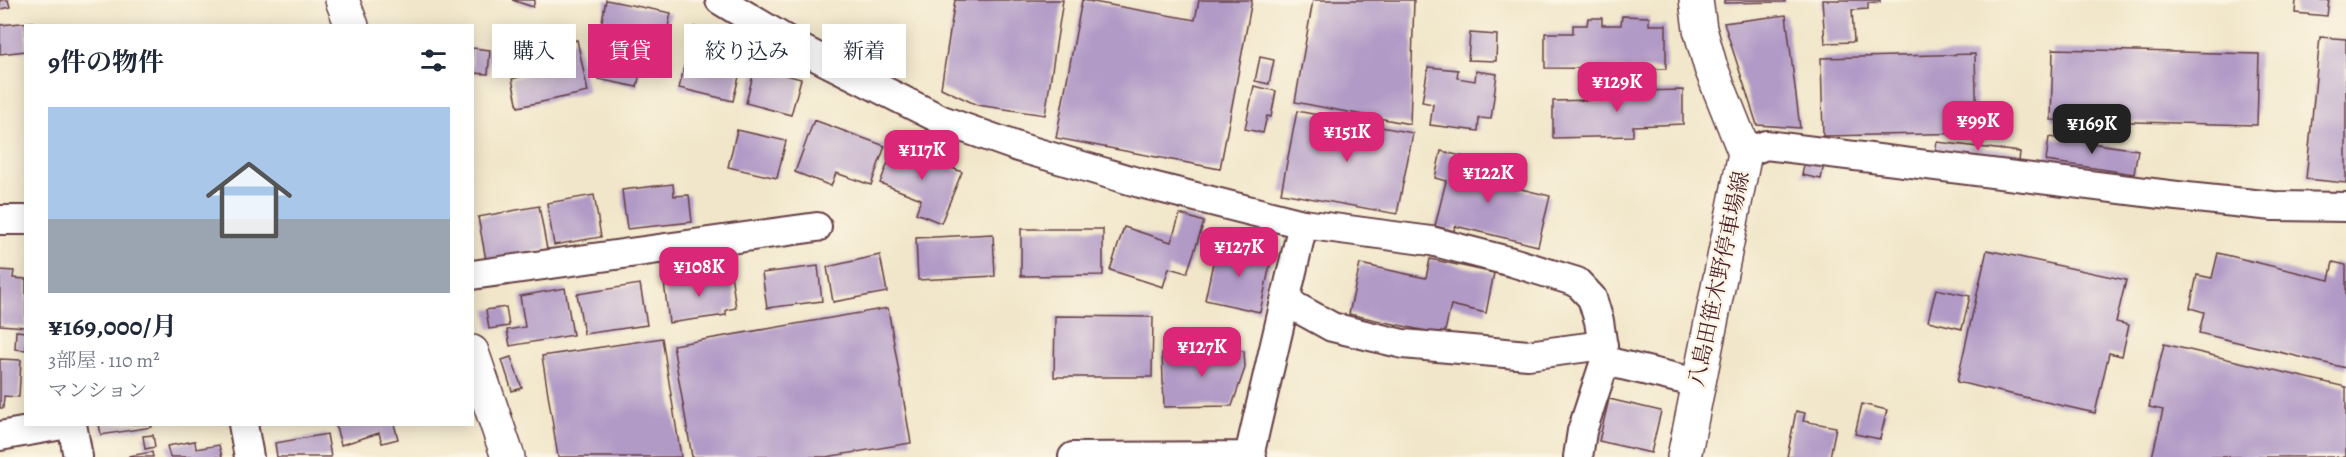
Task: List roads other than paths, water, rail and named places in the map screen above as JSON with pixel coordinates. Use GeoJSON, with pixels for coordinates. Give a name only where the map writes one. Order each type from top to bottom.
{"type":"FeatureCollection","features":[{"type":"Feature","properties":{"kind":"main road"},"geometry":{"type":"LineString","coordinates":[[342,0],[351,24]]}},
{"type":"Feature","properties":{"kind":"main road","name":"八島田笹木野停車場線"},"geometry":{"type":"LineString","coordinates":[[1684,457],[1745,153],[1711,68],[1700,28],[1696,0]]}},
{"type":"Feature","properties":{"kind":"main road"},"geometry":{"type":"LineString","coordinates":[[474,358],[508,457]]}},
{"type":"Feature","properties":{"kind":"street"},"geometry":{"type":"LineString","coordinates":[[720,0],[803,50],[942,120],[1018,147],[1140,183],[1303,224],[1431,241],[1577,282],[1592,298],[1604,353],[1582,431],[1578,457]]}},
{"type":"Feature","properties":{"kind":"street"},"geometry":{"type":"LineString","coordinates":[[1745,153],[1766,145],[2177,196],[2273,206],[2346,207]]}},
{"type":"Feature","properties":{"kind":"street"},"geometry":{"type":"LineString","coordinates":[[0,220],[24,220]]}},
{"type":"Feature","properties":{"kind":"street"},"geometry":{"type":"LineString","coordinates":[[1073,457],[1250,456],[1303,224]]}},
{"type":"Feature","properties":{"kind":"street"},"geometry":{"type":"LineString","coordinates":[[474,275],[817,227]]}},
{"type":"Feature","properties":{"kind":"street"},"geometry":{"type":"LineString","coordinates":[[1285,301],[1332,327],[1403,345],[1528,356],[1604,353],[1698,383]]}},
{"type":"Feature","properties":{"kind":"street"},"geometry":{"type":"LineString","coordinates":[[0,436],[57,426]]}},
{"type":"Feature","properties":{"kind":"street"},"geometry":{"type":"LineString","coordinates":[[72,426],[78,457]]}},
{"type":"Feature","properties":{"kind":"street"},"geometry":{"type":"LineString","coordinates":[[243,426],[249,457]]}}]}
